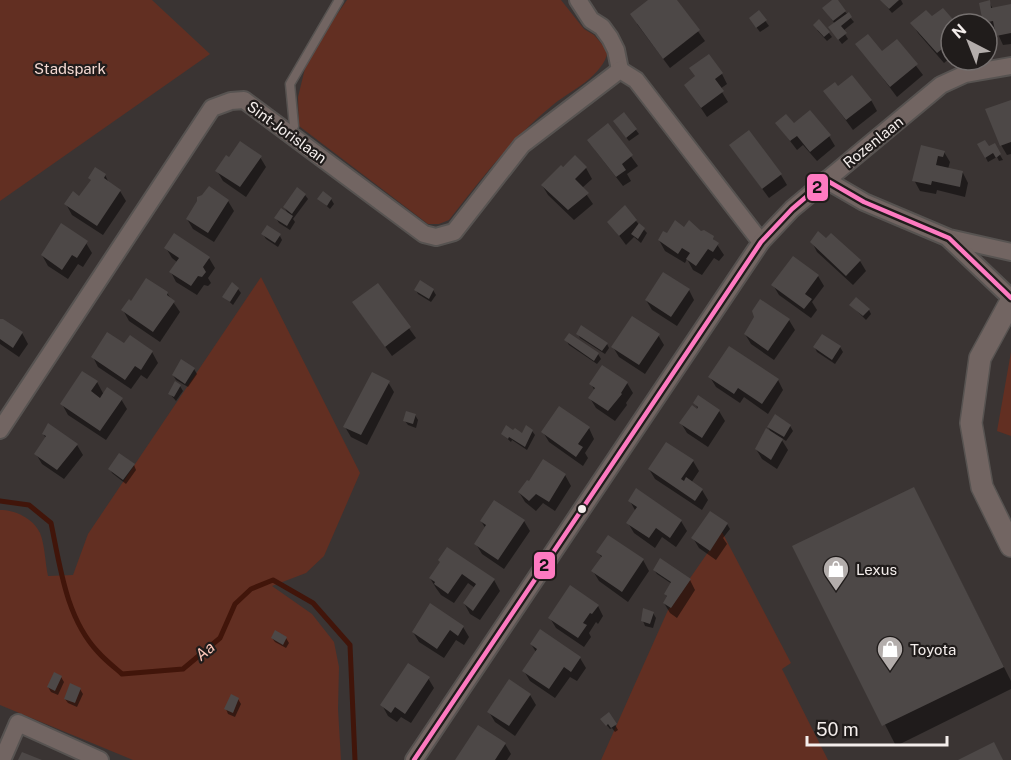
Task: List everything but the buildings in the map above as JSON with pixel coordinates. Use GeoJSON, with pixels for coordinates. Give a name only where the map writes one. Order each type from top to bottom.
{"type":"FeatureCollection","features":[{"type":"Feature","properties":{"kind":"street"},"geometry":{"type":"LineString","coordinates":[[578,0],[591,20],[602,27],[610,38],[620,70],[636,80],[761,242]]}},
{"type":"Feature","properties":{"kind":"street","name":"Rozenlaan"},"geometry":{"type":"LineString","coordinates":[[414,760],[761,242],[792,209],[942,85],[965,74],[1011,66]]}},
{"type":"Feature","properties":{"kind":"street","name":"Sint-Jorislaan"},"geometry":{"type":"LineString","coordinates":[[0,430],[212,108],[231,101],[244,100],[424,234],[436,237],[454,232],[522,145],[620,70]]}},
{"type":"Feature","properties":{"kind":"street"},"geometry":{"type":"LineString","coordinates":[[826,180],[864,202],[949,238],[1011,252]]}},
{"type":"Feature","properties":{"kind":"street"},"geometry":{"type":"LineString","coordinates":[[949,238],[1011,299],[980,358],[971,423],[982,487],[1011,546]]}},
{"type":"Feature","properties":{"kind":"street"},"geometry":{"type":"LineString","coordinates":[[2,760],[18,723],[100,760]]}},
{"type":"Feature","properties":{"kind":"lane"},"geometry":{"type":"LineString","coordinates":[[289,133],[294,126],[290,84],[339,0]]}},
{"type":"Feature","properties":{"kind":"green space","name":"Stadspark"},"geometry":{"type":"Polygon","coordinates":[[[0,0],[152,0],[210,54],[0,201],[0,0]]]}},
{"type":"Feature","properties":{"kind":"green space"},"geometry":{"type":"Polygon","coordinates":[[[347,0],[561,0],[584,29],[594,35],[608,51],[600,68],[593,75],[554,104],[511,145],[449,220],[439,224],[428,224],[299,126],[298,97],[308,56],[347,0]]]}},
{"type":"Feature","properties":{"kind":"green space"},"geometry":{"type":"Polygon","coordinates":[[[261,277],[360,473],[324,556],[306,573],[272,586],[312,614],[334,642],[339,667],[338,709],[341,760],[133,760],[0,705],[0,510],[12,511],[23,516],[37,528],[43,543],[48,576],[73,575],[88,534],[261,277]]]}},
{"type":"Feature","properties":{"kind":"green space"},"geometry":{"type":"Polygon","coordinates":[[[1011,352],[1011,436],[997,431],[1011,352]]]}},
{"type":"Feature","properties":{"kind":"green space"},"geometry":{"type":"Polygon","coordinates":[[[722,532],[791,663],[782,669],[828,760],[601,760],[668,610],[722,532]]]}},
{"type":"Feature","properties":{"kind":"waterway","name":"Aa"},"geometry":{"type":"LineString","coordinates":[[0,501],[29,505],[51,523],[61,574],[78,624],[98,652],[122,674],[183,669],[220,638],[235,604],[251,589],[273,580],[313,603],[350,645],[355,760]]}},
{"type":"Feature","properties":{"kind":"transit line","name":"2"},"geometry":{"type":"LineString","coordinates":[[414,760],[761,242],[792,209],[826,180],[864,202],[949,238],[1011,298]]}},
{"type":"Feature","properties":{"kind":"place","name":"Lexus"},"geometry":{"type":"Point","coordinates":[836,592]}},
{"type":"Feature","properties":{"kind":"place","name":"Toyota"},"geometry":{"type":"Point","coordinates":[890,672]}}]}
